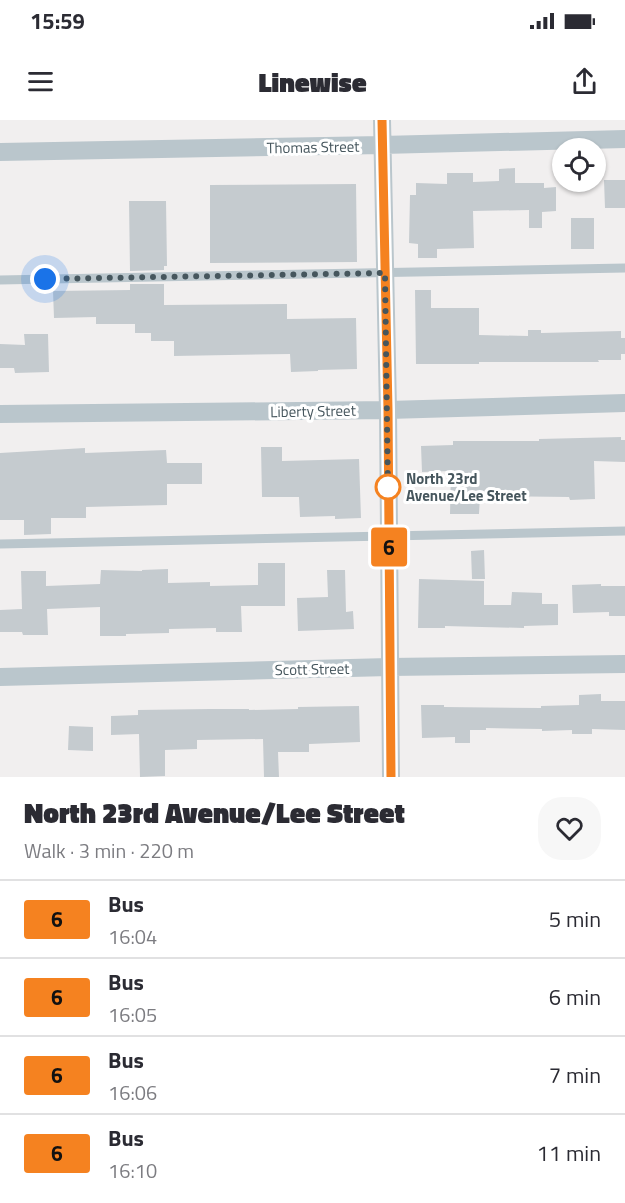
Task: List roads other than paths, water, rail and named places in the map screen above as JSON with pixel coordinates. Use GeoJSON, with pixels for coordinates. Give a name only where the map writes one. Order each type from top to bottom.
{"type":"FeatureCollection","features":[{"type":"Feature","properties":{"kind":"street"},"geometry":{"type":"LineString","coordinates":[[382,120],[388,410],[391,777]]}},
{"type":"Feature","properties":{"kind":"street","name":"Thomas Street"},"geometry":{"type":"LineString","coordinates":[[0,152],[625,139]]}},
{"type":"Feature","properties":{"kind":"street","name":"Liberty Street"},"geometry":{"type":"LineString","coordinates":[[0,414],[388,410],[625,403]]}},
{"type":"Feature","properties":{"kind":"street","name":"Scott Street"},"geometry":{"type":"LineString","coordinates":[[0,676],[625,664]]}},
{"type":"Feature","properties":{"kind":"lane"},"geometry":{"type":"LineString","coordinates":[[0,280],[625,268]]}},
{"type":"Feature","properties":{"kind":"lane"},"geometry":{"type":"LineString","coordinates":[[0,544],[625,531]]}},
{"type":"Feature","properties":{"kind":"place","name":"North 23rd Avenue/Lee Street"},"geometry":{"type":"Point","coordinates":[388,487]}}]}
